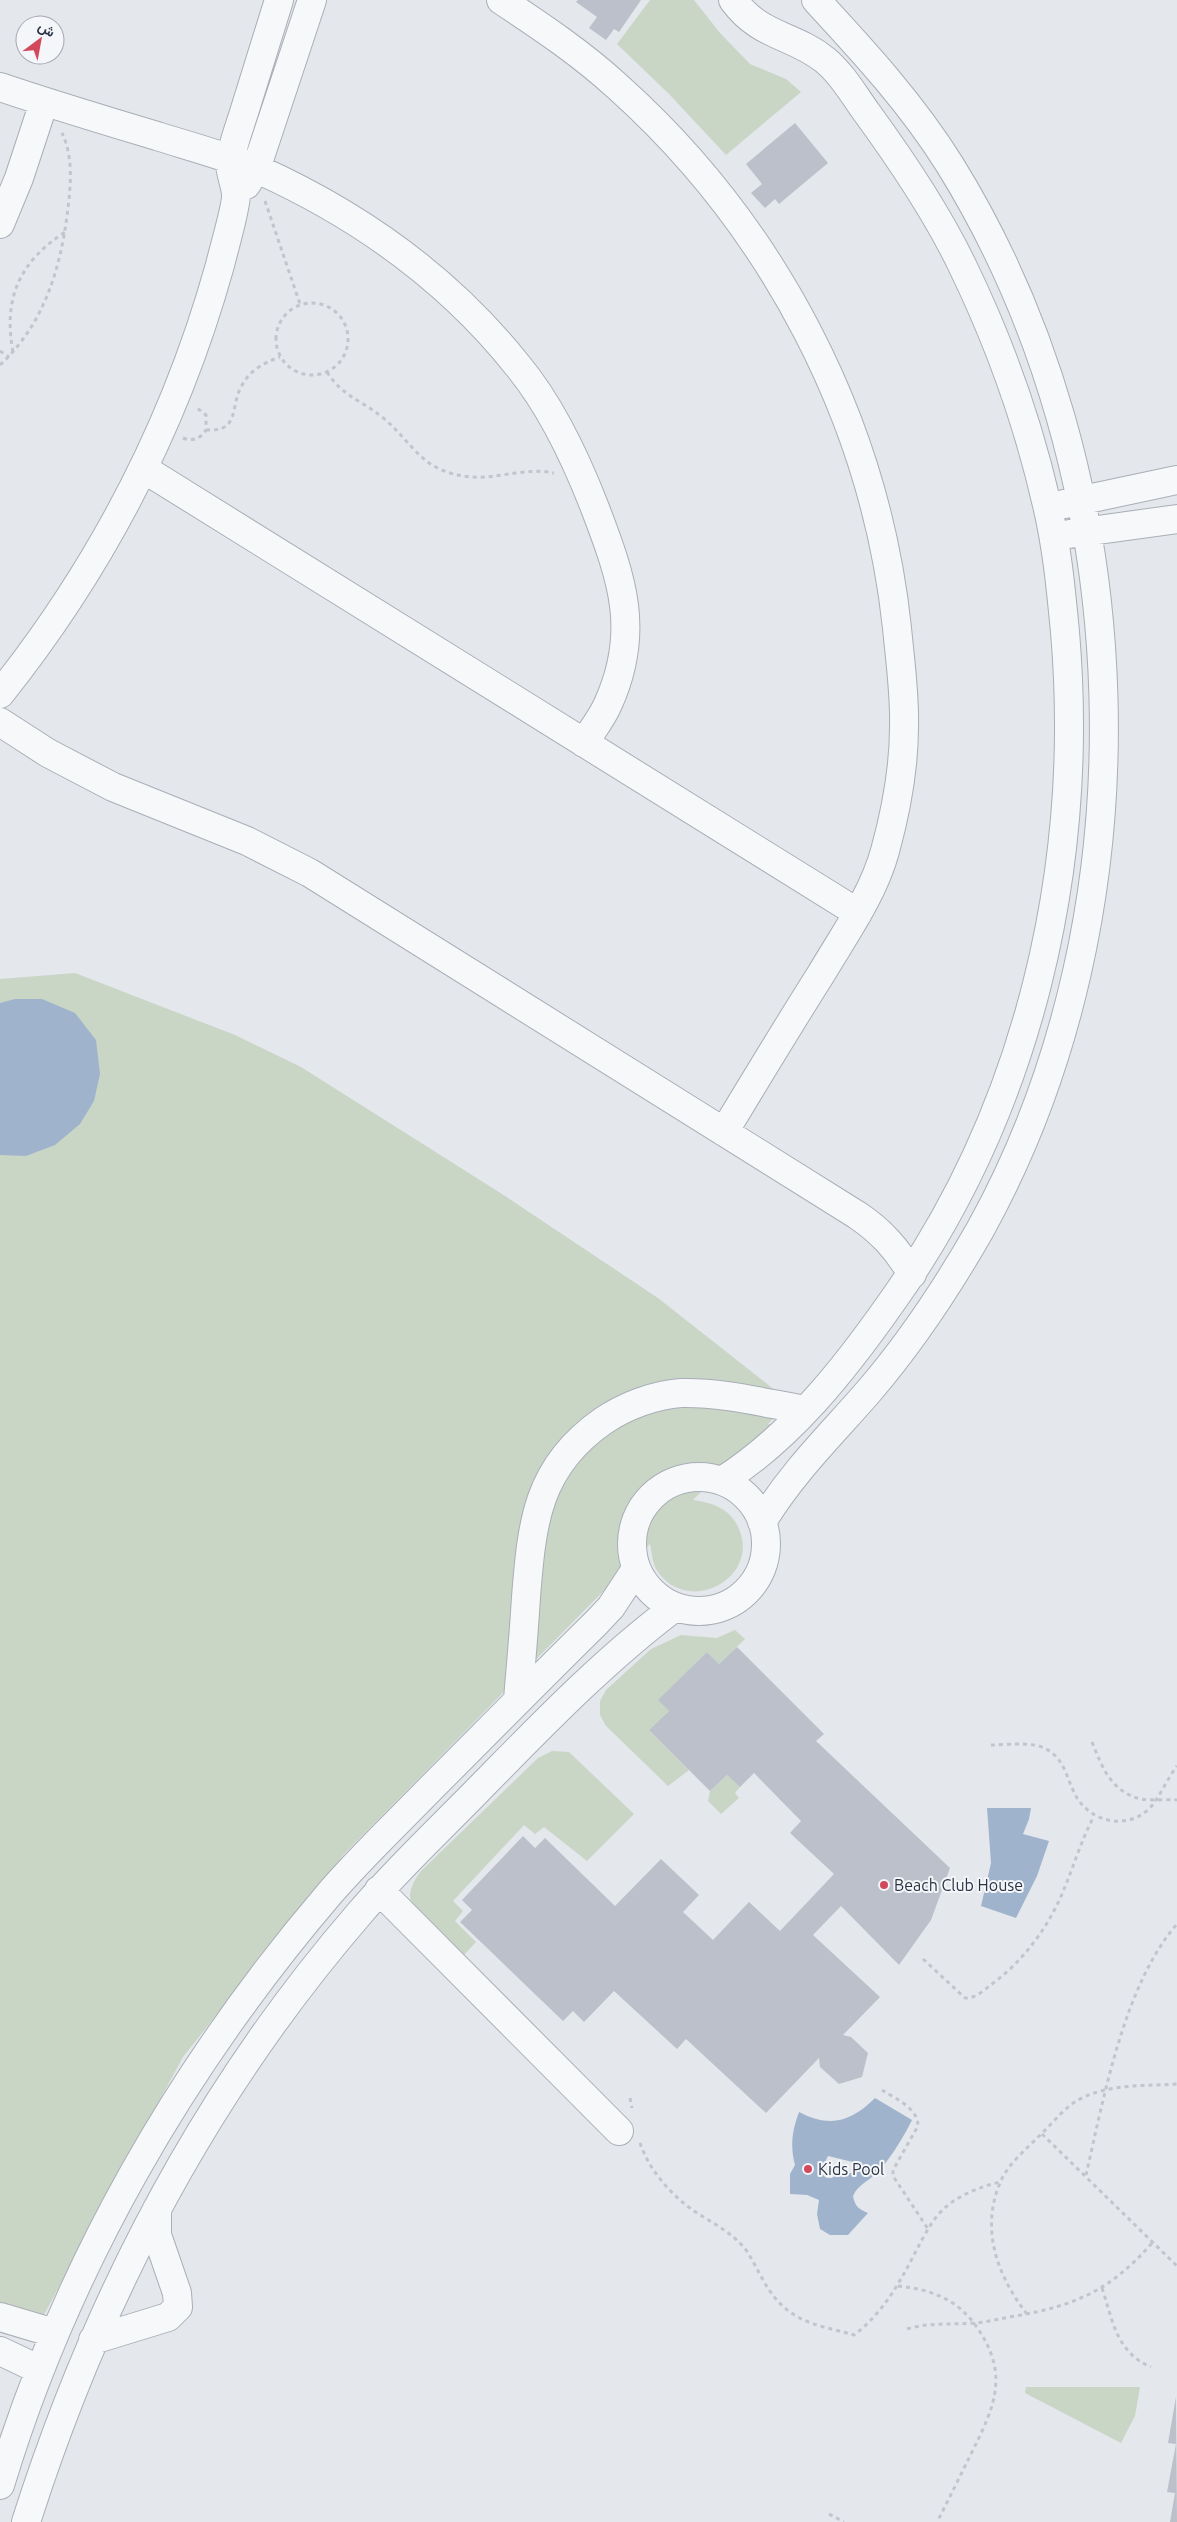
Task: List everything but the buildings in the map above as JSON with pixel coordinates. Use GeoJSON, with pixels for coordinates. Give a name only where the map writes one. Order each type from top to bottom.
{"type":"FeatureCollection","features":[{"type":"Feature","properties":{"kind":"street"},"geometry":{"type":"LineString","coordinates":[[0,694],[31,655],[72,596],[110,534],[144,469],[175,399],[200,332],[220,264],[236,195],[230,159],[279,0]]}},
{"type":"Feature","properties":{"kind":"street"},"geometry":{"type":"LineString","coordinates":[[236,195],[256,169],[312,0]]}},
{"type":"Feature","properties":{"kind":"street"},"geometry":{"type":"LineString","coordinates":[[501,0],[555,35],[618,87],[676,144],[723,199],[765,258],[802,320],[834,384],[859,452],[879,521],[893,592],[904,726],[900,790],[884,854],[858,914],[724,1132]]}},
{"type":"Feature","properties":{"kind":"street"},"geometry":{"type":"LineString","coordinates":[[722,1481],[764,1453],[805,1410],[872,1328],[912,1274],[949,1211],[982,1145],[1009,1077],[1029,1016],[1048,936],[1062,850],[1069,762],[1068,674],[1061,587],[1048,507],[1024,419],[996,339],[960,262],[919,188],[836,70],[814,52],[767,31],[742,12],[733,0]]}},
{"type":"Feature","properties":{"kind":"street"},"geometry":{"type":"LineString","coordinates":[[762,1522],[791,1478],[870,1389],[907,1343],[980,1229],[1014,1161],[1043,1090],[1066,1017],[1083,943],[1099,844],[1105,764],[1104,673],[1086,531],[1057,407],[1029,323],[993,241],[949,164],[840,12],[816,0]]}},
{"type":"Feature","properties":{"kind":"street"},"geometry":{"type":"LineString","coordinates":[[814,52],[840,12]]}},
{"type":"Feature","properties":{"kind":"street"},"geometry":{"type":"LineString","coordinates":[[0,88],[42,109],[230,159],[256,169],[317,199],[374,234],[434,278],[475,318],[519,366],[556,423],[585,482],[609,545],[621,586],[627,626],[622,668],[607,706],[584,743]]}},
{"type":"Feature","properties":{"kind":"street"},"geometry":{"type":"LineString","coordinates":[[0,224],[19,178],[42,109]]}},
{"type":"Feature","properties":{"kind":"street"},"geometry":{"type":"LineString","coordinates":[[144,469],[858,914]]}},
{"type":"Feature","properties":{"kind":"street"},"geometry":{"type":"LineString","coordinates":[[1048,507],[1177,480]]}},
{"type":"Feature","properties":{"kind":"street"},"geometry":{"type":"LineString","coordinates":[[1053,536],[1177,519]]}},
{"type":"Feature","properties":{"kind":"street"},"geometry":{"type":"LineString","coordinates":[[0,722],[48,753],[113,787],[247,841],[310,873],[877,1229],[898,1250],[912,1274]]}},
{"type":"Feature","properties":{"kind":"street"},"geometry":{"type":"LineString","coordinates":[[518,1699],[534,1518],[546,1486],[564,1457],[587,1432],[614,1413],[638,1403],[679,1394],[713,1394],[805,1410]]}},
{"type":"Feature","properties":{"kind":"street"},"geometry":{"type":"LineString","coordinates":[[705,1477],[722,1481],[739,1491],[753,1504],[762,1522],[766,1538],[765,1556],[760,1572],[746,1592],[725,1606],[708,1611],[691,1611],[675,1607],[652,1592],[636,1569],[632,1552],[632,1535],[641,1511],[657,1491],[672,1483],[688,1478],[705,1477]]}},
{"type":"Feature","properties":{"kind":"street"},"geometry":{"type":"LineString","coordinates":[[0,2485],[54,2333],[106,2226],[157,2133],[193,2076],[259,1982],[354,1867],[611,1607],[636,1569]]}},
{"type":"Feature","properties":{"kind":"street"},"geometry":{"type":"LineString","coordinates":[[26,2522],[55,2436],[93,2340],[157,2208],[196,2139],[250,2056],[320,1960],[379,1890],[583,1684],[621,1649],[675,1607]]}},
{"type":"Feature","properties":{"kind":"street"},"geometry":{"type":"LineString","coordinates":[[379,1890],[631,2129]]}},
{"type":"Feature","properties":{"kind":"street"},"geometry":{"type":"LineString","coordinates":[[93,2340],[168,2317],[178,2307],[177,2293],[157,2235],[157,2208]]}},
{"type":"Feature","properties":{"kind":"street"},"geometry":{"type":"LineString","coordinates":[[0,2317],[54,2333]]}},
{"type":"Feature","properties":{"kind":"street"},"geometry":{"type":"LineString","coordinates":[[0,2351],[40,2370]]}},
{"type":"Feature","properties":{"kind":"path"},"geometry":{"type":"LineString","coordinates":[[0,365],[13,353],[42,308],[61,258],[71,183],[68,147],[62,134],[52,124],[42,109]]}},
{"type":"Feature","properties":{"kind":"path"},"geometry":{"type":"LineString","coordinates":[[256,169],[270,222],[300,304]]}},
{"type":"Feature","properties":{"kind":"path"},"geometry":{"type":"LineString","coordinates":[[13,353],[9,333],[10,312],[14,292],[22,274],[33,257],[48,243],[65,232]]}},
{"type":"Feature","properties":{"kind":"path"},"geometry":{"type":"LineString","coordinates":[[320,303],[329,307],[344,321],[348,340],[346,350],[342,359],[327,372],[316,375],[301,373],[287,365],[280,357],[276,347],[278,326],[283,316],[300,304],[320,303]]}},
{"type":"Feature","properties":{"kind":"path"},"geometry":{"type":"LineString","coordinates":[[0,352],[8,357]]}},
{"type":"Feature","properties":{"kind":"path"},"geometry":{"type":"LineString","coordinates":[[206,430],[225,428],[231,421],[240,388],[248,377],[256,368],[280,357]]}},
{"type":"Feature","properties":{"kind":"path"},"geometry":{"type":"LineString","coordinates":[[327,372],[345,394],[374,411],[389,423],[415,453],[432,465],[471,477],[533,471],[551,472],[585,482]]}},
{"type":"Feature","properties":{"kind":"path"},"geometry":{"type":"LineString","coordinates":[[1092,1742],[1105,1773],[1114,1786],[1128,1795],[1143,1799],[1177,1800]]}},
{"type":"Feature","properties":{"kind":"path"},"geometry":{"type":"LineString","coordinates":[[991,1745],[1037,1745],[1051,1752],[1062,1762],[1077,1798],[1094,1816],[1108,1821],[1130,1819],[1148,1809],[1158,1798],[1177,1766]]}},
{"type":"Feature","properties":{"kind":"path"},"geometry":{"type":"LineString","coordinates":[[923,1959],[965,1998],[975,1997],[997,1981],[1016,1962],[1048,1920],[1061,1896],[1094,1816]]}},
{"type":"Feature","properties":{"kind":"path"},"geometry":{"type":"LineString","coordinates":[[1086,2175],[1106,2089],[1134,2002],[1151,1964],[1177,1924]]}},
{"type":"Feature","properties":{"kind":"path"},"geometry":{"type":"LineString","coordinates":[[1027,2314],[1009,2292],[998,2266],[992,2238],[993,2210],[1000,2182],[1016,2159],[1067,2106],[1106,2089],[1177,2084]]}},
{"type":"Feature","properties":{"kind":"path"},"geometry":{"type":"LineString","coordinates":[[882,2090],[915,2113],[918,2119],[915,2132],[896,2164],[893,2176],[928,2230]]}},
{"type":"Feature","properties":{"kind":"path"},"geometry":{"type":"LineString","coordinates":[[630,2098],[631,2129],[656,2173],[673,2193],[733,2236],[746,2250],[764,2284],[777,2301],[793,2314],[812,2323],[854,2335],[879,2313],[898,2286],[936,2216],[949,2204],[981,2187],[1000,2182]]}},
{"type":"Feature","properties":{"kind":"path"},"geometry":{"type":"LineString","coordinates":[[1042,2134],[1177,2266]]}},
{"type":"Feature","properties":{"kind":"path"},"geometry":{"type":"LineString","coordinates":[[907,2329],[924,2324],[974,2323],[1061,2306],[1102,2288],[1127,2270],[1153,2242]]}},
{"type":"Feature","properties":{"kind":"path"},"geometry":{"type":"LineString","coordinates":[[898,2286],[916,2287],[940,2296],[963,2310],[986,2340],[994,2360],[997,2380],[995,2401],[988,2420],[937,2522]]}},
{"type":"Feature","properties":{"kind":"path"},"geometry":{"type":"LineString","coordinates":[[1102,2288],[1123,2346],[1130,2355],[1150,2367]]}},
{"type":"Feature","properties":{"kind":"path"},"geometry":{"type":"LineString","coordinates":[[828,2514],[844,2522]]}},
{"type":"Feature","properties":{"kind":"green space"},"geometry":{"type":"Polygon","coordinates":[[[650,0],[694,0],[720,33],[750,64],[786,79],[801,92],[726,155],[669,94],[617,44],[650,0]]]}},
{"type":"Feature","properties":{"kind":"green space"},"geometry":{"type":"Polygon","coordinates":[[[75,973],[235,1035],[301,1067],[502,1194],[658,1298],[790,1402],[768,1424],[778,1425],[740,1453],[693,1500],[714,1505],[726,1511],[739,1529],[743,1547],[740,1563],[731,1576],[718,1585],[703,1591],[687,1591],[671,1585],[656,1569],[650,1544],[345,1853],[183,2057],[39,2324],[0,2317],[0,979],[75,973]]]}},
{"type":"Feature","properties":{"kind":"green space"},"geometry":{"type":"Polygon","coordinates":[[[735,1630],[745,1639],[719,1664],[707,1652],[659,1700],[669,1711],[649,1730],[689,1770],[668,1786],[606,1726],[600,1715],[600,1701],[606,1690],[651,1649],[681,1635],[717,1638],[735,1630]]]}},
{"type":"Feature","properties":{"kind":"green space"},"geometry":{"type":"Polygon","coordinates":[[[552,1751],[569,1752],[634,1814],[587,1861],[544,1827],[535,1834],[524,1825],[453,1901],[463,1911],[455,1921],[476,1942],[462,1957],[416,1911],[410,1896],[412,1886],[421,1871],[538,1758],[552,1751]]]}},
{"type":"Feature","properties":{"kind":"green space"},"geometry":{"type":"Polygon","coordinates":[[[727,1775],[740,1787],[735,1793],[739,1798],[721,1814],[708,1801],[710,1791],[727,1775]]]}},
{"type":"Feature","properties":{"kind":"green space"},"geometry":{"type":"Polygon","coordinates":[[[1026,2387],[1140,2387],[1135,2416],[1121,2443],[1025,2393],[1026,2387]]]}},
{"type":"Feature","properties":{"kind":"water"},"geometry":{"type":"Polygon","coordinates":[[[15,999],[42,999],[75,1013],[96,1040],[100,1074],[94,1101],[80,1124],[55,1145],[26,1156],[0,1155],[0,1003],[15,999]]]}},
{"type":"Feature","properties":{"kind":"water"},"geometry":{"type":"Polygon","coordinates":[[[987,1808],[1031,1808],[1023,1834],[1049,1841],[1037,1876],[1016,1918],[981,1906],[991,1863],[987,1808]]]}},
{"type":"Feature","properties":{"kind":"water","name":"Kids Pool"},"geometry":{"type":"Polygon","coordinates":[[[875,2098],[912,2120],[898,2146],[885,2164],[858,2188],[853,2196],[858,2207],[868,2213],[848,2235],[830,2235],[820,2229],[817,2214],[819,2200],[807,2195],[790,2194],[790,2174],[795,2165],[792,2138],[795,2126],[799,2112],[810,2117],[830,2121],[849,2117],[875,2098]],[[828,2156],[823,2166],[822,2174],[827,2178],[832,2178],[838,2173],[853,2173],[857,2163],[828,2156]]]}},
{"type":"Feature","properties":{"kind":"place","name":"Beach Club House"},"geometry":{"type":"Point","coordinates":[884,1885]}},
{"type":"Feature","properties":{"kind":"place","name":"Kids Pool"},"geometry":{"type":"Point","coordinates":[808,2169]}}]}
